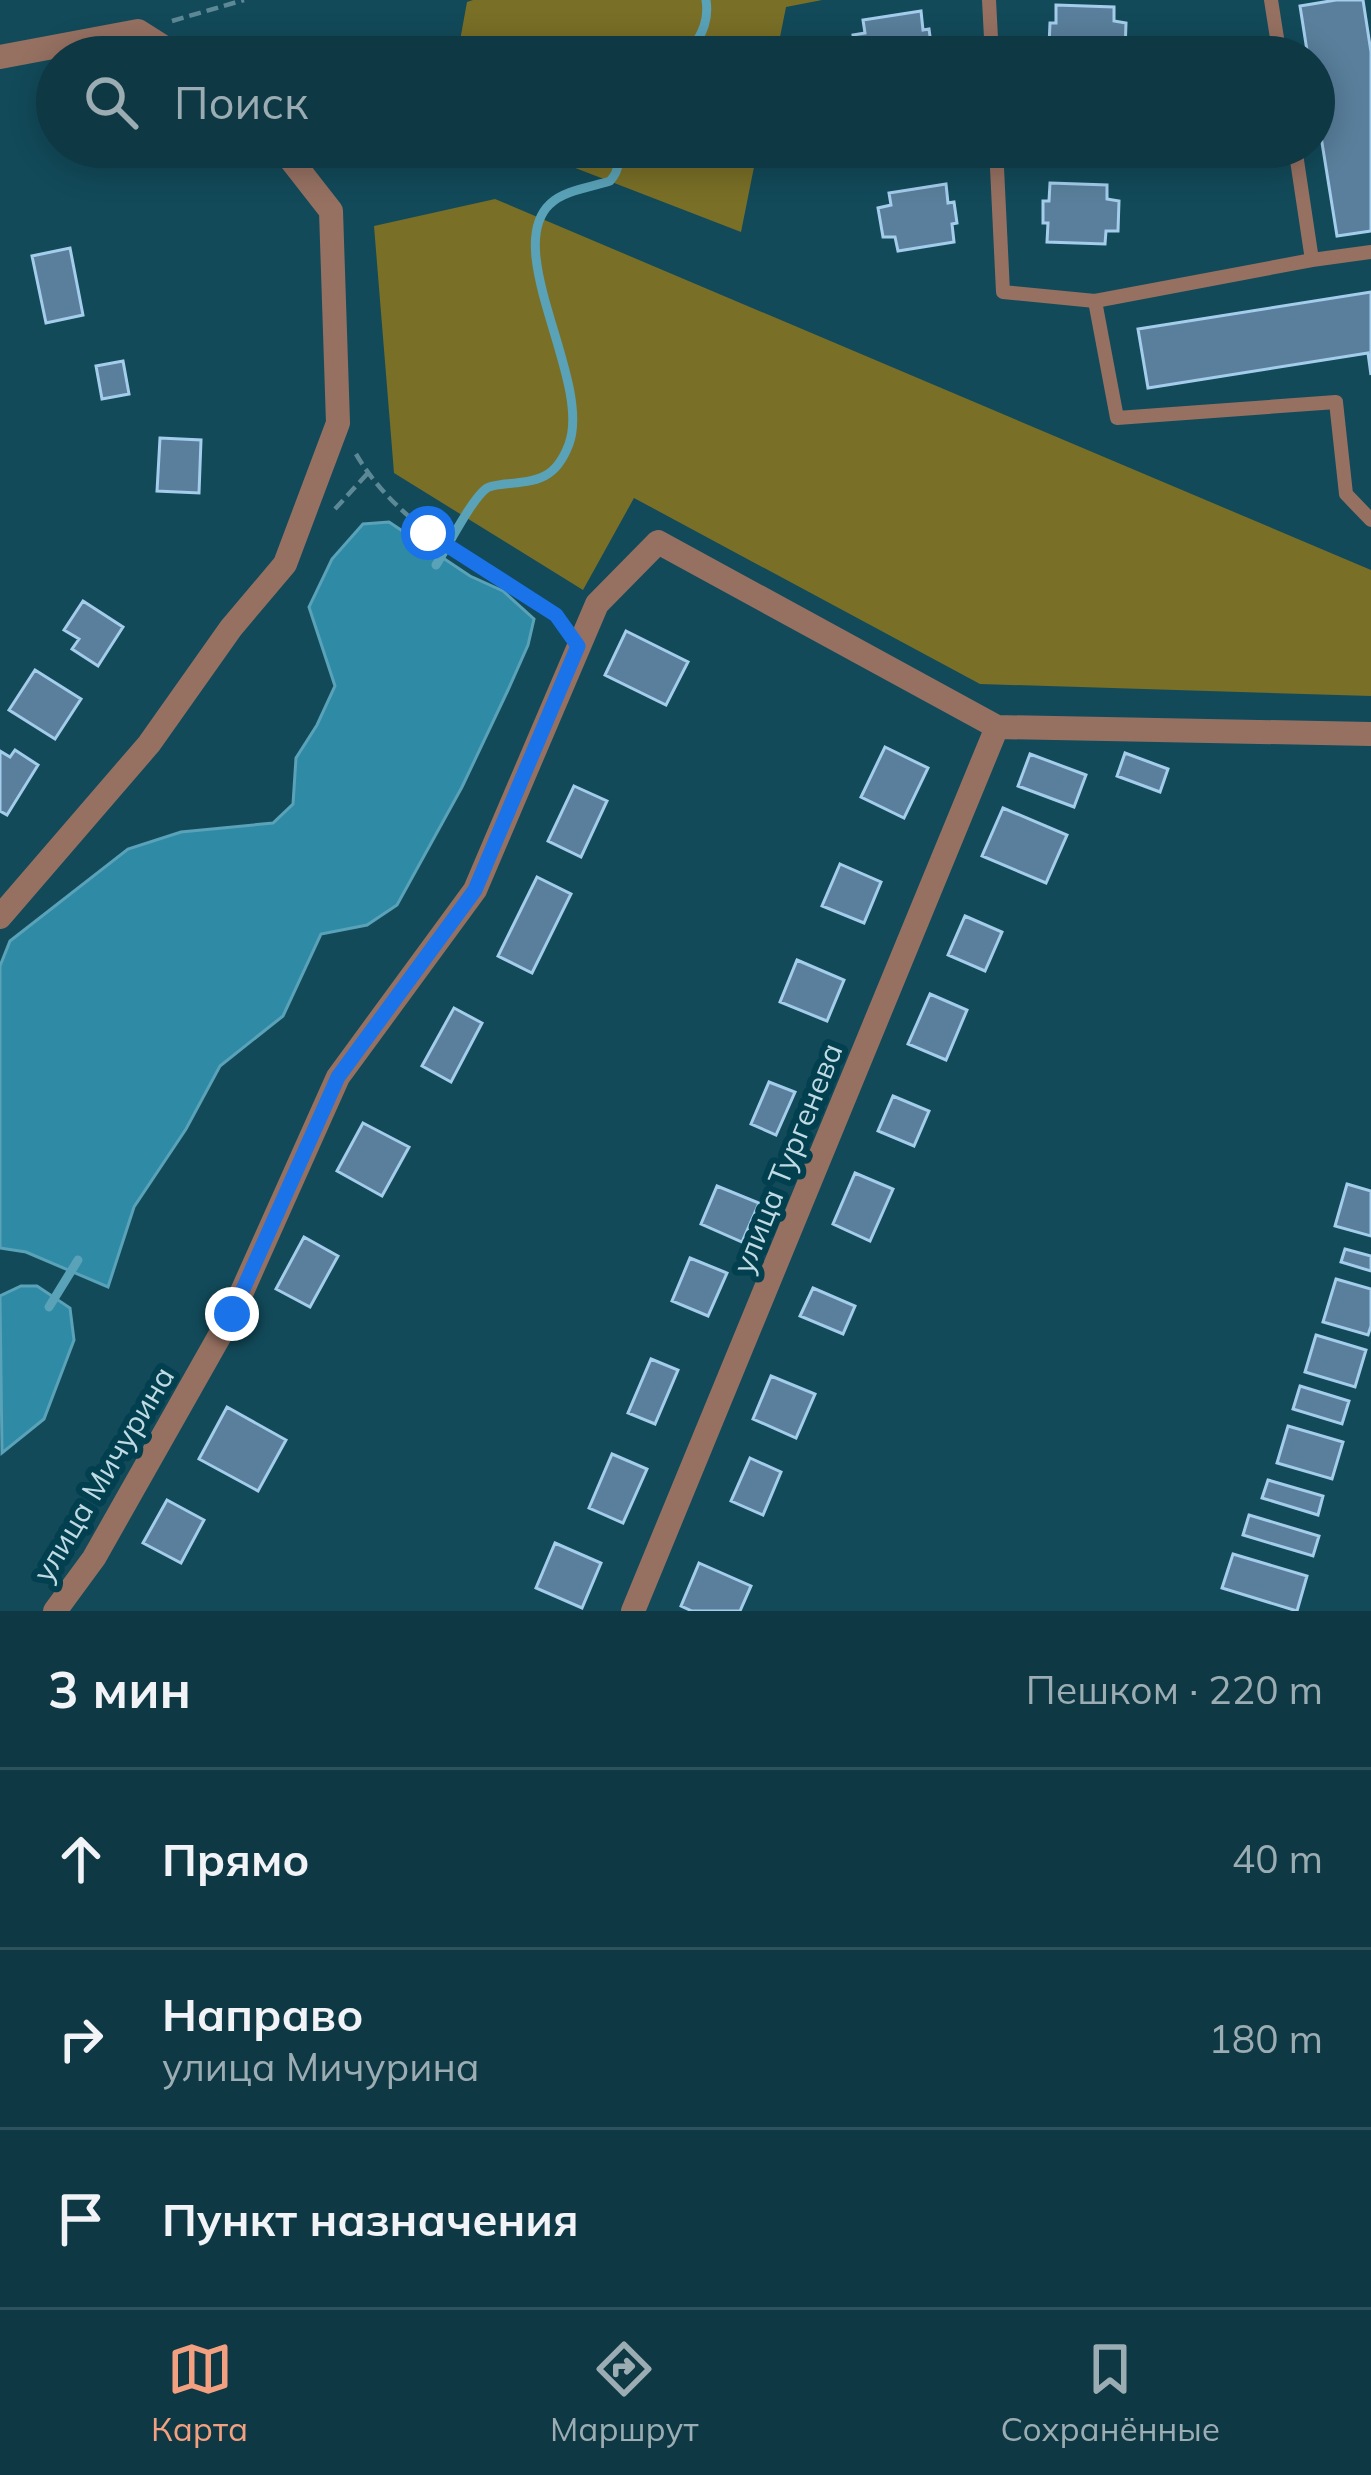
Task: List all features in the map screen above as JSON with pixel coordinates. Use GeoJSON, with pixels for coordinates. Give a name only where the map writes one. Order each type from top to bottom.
{"type":"FeatureCollection","features":[{"type":"Feature","properties":{"kind":"street"},"geometry":{"type":"LineString","coordinates":[[111,36],[138,31],[146,36]]}},
{"type":"Feature","properties":{"kind":"street"},"geometry":{"type":"LineString","coordinates":[[0,57],[36,50]]}},
{"type":"Feature","properties":{"kind":"street"},"geometry":{"type":"LineString","coordinates":[[0,917],[149,744],[231,628],[285,564],[338,423],[331,211],[297,168]]}},
{"type":"Feature","properties":{"kind":"street","name":"улица Мичурина"},"geometry":{"type":"LineString","coordinates":[[55,1611],[94,1558],[232,1314],[338,1077],[475,890],[597,604],[658,542],[997,727]]}},
{"type":"Feature","properties":{"kind":"street"},"geometry":{"type":"LineString","coordinates":[[997,727],[1371,734]]}},
{"type":"Feature","properties":{"kind":"street","name":"улица Тургенева"},"geometry":{"type":"LineString","coordinates":[[633,1611],[997,727]]}},
{"type":"Feature","properties":{"kind":"lane"},"geometry":{"type":"LineString","coordinates":[[989,0],[991,36]]}},
{"type":"Feature","properties":{"kind":"lane"},"geometry":{"type":"LineString","coordinates":[[1271,0],[1277,36]]}},
{"type":"Feature","properties":{"kind":"lane"},"geometry":{"type":"LineString","coordinates":[[997,168],[1003,292],[1095,301],[1371,253]]}},
{"type":"Feature","properties":{"kind":"lane"},"geometry":{"type":"LineString","coordinates":[[1297,168],[1312,260]]}},
{"type":"Feature","properties":{"kind":"lane"},"geometry":{"type":"LineString","coordinates":[[1095,301],[1117,418],[1336,402],[1346,494],[1371,520]]}},
{"type":"Feature","properties":{"kind":"path"},"geometry":{"type":"LineString","coordinates":[[138,31],[244,0]]}},
{"type":"Feature","properties":{"kind":"path"},"geometry":{"type":"LineString","coordinates":[[338,423],[368,474],[428,533],[556,615],[578,646]]}},
{"type":"Feature","properties":{"kind":"shaded area"},"geometry":{"type":"Polygon","coordinates":[[[822,0],[786,7],[780,36],[461,36],[467,2],[822,0]]]}},
{"type":"Feature","properties":{"kind":"shaded area"},"geometry":{"type":"Polygon","coordinates":[[[575,168],[754,168],[741,232],[575,168]]]}},
{"type":"Feature","properties":{"kind":"shaded area"},"geometry":{"type":"Polygon","coordinates":[[[495,199],[1371,570],[1371,696],[980,684],[634,498],[583,590],[394,473],[374,226],[495,199]]]}},
{"type":"Feature","properties":{"kind":"water"},"geometry":{"type":"Polygon","coordinates":[[[389,522],[470,576],[503,591],[534,619],[528,645],[462,787],[397,905],[367,925],[321,934],[283,1016],[220,1066],[186,1129],[134,1207],[108,1287],[26,1252],[0,1248],[0,966],[10,941],[128,849],[181,832],[273,823],[293,804],[296,758],[335,686],[309,607],[332,559],[363,524],[389,522]]]}},
{"type":"Feature","properties":{"kind":"water"},"geometry":{"type":"Polygon","coordinates":[[[21,1286],[37,1286],[70,1308],[74,1340],[44,1419],[2,1453],[0,1296],[21,1286]]]}},
{"type":"Feature","properties":{"kind":"building"},"geometry":{"type":"Polygon","coordinates":[[[1363,0],[1371,52],[1371,231],[1337,236],[1326,168],[1335,168],[1335,36],[1305,36],[1300,6],[1363,0]]]}},
{"type":"Feature","properties":{"kind":"building"},"geometry":{"type":"Polygon","coordinates":[[[1056,5],[1114,7],[1114,21],[1126,23],[1126,36],[1049,36],[1050,23],[1056,23],[1056,5]]]}},
{"type":"Feature","properties":{"kind":"building"},"geometry":{"type":"Polygon","coordinates":[[[921,11],[923,30],[929,29],[930,36],[853,36],[865,33],[863,20],[921,11]]]}},
{"type":"Feature","properties":{"kind":"building"},"geometry":{"type":"Polygon","coordinates":[[[1050,183],[1107,185],[1107,199],[1119,201],[1118,231],[1106,231],[1105,244],[1047,242],[1043,201],[1049,201],[1050,183]]]}},
{"type":"Feature","properties":{"kind":"building"},"geometry":{"type":"Polygon","coordinates":[[[946,184],[957,223],[952,224],[954,242],[898,251],[895,237],[883,237],[878,208],[891,205],[889,193],[946,184]]]}},
{"type":"Feature","properties":{"kind":"building"},"geometry":{"type":"Polygon","coordinates":[[[70,248],[83,315],[46,323],[32,256],[70,248]]]}},
{"type":"Feature","properties":{"kind":"building"},"geometry":{"type":"Polygon","coordinates":[[[1371,292],[1371,375],[1368,353],[1148,388],[1138,329],[1371,292]]]}},
{"type":"Feature","properties":{"kind":"building"},"geometry":{"type":"Polygon","coordinates":[[[123,361],[129,394],[102,399],[96,366],[123,361]]]}},
{"type":"Feature","properties":{"kind":"building"},"geometry":{"type":"Polygon","coordinates":[[[160,438],[201,440],[199,493],[157,491],[160,438]]]}},
{"type":"Feature","properties":{"kind":"building"},"geometry":{"type":"Polygon","coordinates":[[[83,601],[123,627],[98,666],[72,649],[79,639],[64,630],[83,601]]]}},
{"type":"Feature","properties":{"kind":"building"},"geometry":{"type":"Polygon","coordinates":[[[626,631],[688,662],[666,705],[605,675],[626,631]]]}},
{"type":"Feature","properties":{"kind":"building"},"geometry":{"type":"Polygon","coordinates":[[[35,670],[81,699],[55,739],[9,710],[35,670]]]}},
{"type":"Feature","properties":{"kind":"building"},"geometry":{"type":"Polygon","coordinates":[[[885,747],[928,768],[904,818],[861,797],[885,747]]]}},
{"type":"Feature","properties":{"kind":"building"},"geometry":{"type":"Polygon","coordinates":[[[15,750],[38,765],[7,815],[0,811],[0,751],[10,757],[15,750]]]}},
{"type":"Feature","properties":{"kind":"building"},"geometry":{"type":"Polygon","coordinates":[[[1125,753],[1168,769],[1160,792],[1117,776],[1125,753]]]}},
{"type":"Feature","properties":{"kind":"building"},"geometry":{"type":"Polygon","coordinates":[[[1030,754],[1086,775],[1074,807],[1018,786],[1030,754]]]}},
{"type":"Feature","properties":{"kind":"building"},"geometry":{"type":"Polygon","coordinates":[[[574,786],[607,801],[581,857],[548,841],[574,786]]]}},
{"type":"Feature","properties":{"kind":"building"},"geometry":{"type":"Polygon","coordinates":[[[1003,808],[1067,835],[1046,883],[982,856],[1003,808]]]}},
{"type":"Feature","properties":{"kind":"building"},"geometry":{"type":"Polygon","coordinates":[[[840,864],[881,882],[864,923],[822,906],[840,864]]]}},
{"type":"Feature","properties":{"kind":"building"},"geometry":{"type":"Polygon","coordinates":[[[537,877],[571,894],[532,973],[498,956],[537,877]]]}},
{"type":"Feature","properties":{"kind":"building"},"geometry":{"type":"Polygon","coordinates":[[[965,916],[1002,932],[985,971],[948,955],[965,916]]]}},
{"type":"Feature","properties":{"kind":"building"},"geometry":{"type":"Polygon","coordinates":[[[797,960],[844,980],[827,1021],[780,1002],[797,960]]]}},
{"type":"Feature","properties":{"kind":"building"},"geometry":{"type":"Polygon","coordinates":[[[930,994],[967,1010],[946,1060],[908,1044],[930,994]]]}},
{"type":"Feature","properties":{"kind":"building"},"geometry":{"type":"Polygon","coordinates":[[[454,1008],[482,1023],[451,1082],[422,1066],[454,1008]]]}},
{"type":"Feature","properties":{"kind":"building"},"geometry":{"type":"Polygon","coordinates":[[[769,1082],[795,1092],[776,1135],[751,1124],[769,1082]]]}},
{"type":"Feature","properties":{"kind":"building"},"geometry":{"type":"Polygon","coordinates":[[[893,1096],[929,1111],[914,1146],[878,1131],[893,1096]]]}},
{"type":"Feature","properties":{"kind":"building"},"geometry":{"type":"Polygon","coordinates":[[[363,1123],[409,1147],[382,1196],[337,1171],[363,1123]]]}},
{"type":"Feature","properties":{"kind":"building"},"geometry":{"type":"Polygon","coordinates":[[[855,1173],[893,1189],[870,1241],[833,1224],[855,1173]]]}},
{"type":"Feature","properties":{"kind":"building"},"geometry":{"type":"Polygon","coordinates":[[[1347,1184],[1371,1191],[1371,1236],[1335,1226],[1347,1184]]]}},
{"type":"Feature","properties":{"kind":"building"},"geometry":{"type":"Polygon","coordinates":[[[717,1186],[759,1203],[742,1242],[701,1224],[717,1186]]]}},
{"type":"Feature","properties":{"kind":"building"},"geometry":{"type":"Polygon","coordinates":[[[304,1237],[338,1256],[310,1307],[276,1289],[304,1237]]]}},
{"type":"Feature","properties":{"kind":"building"},"geometry":{"type":"Polygon","coordinates":[[[1345,1249],[1371,1256],[1371,1271],[1341,1262],[1345,1249]]]}},
{"type":"Feature","properties":{"kind":"building"},"geometry":{"type":"Polygon","coordinates":[[[690,1258],[727,1273],[708,1316],[672,1301],[690,1258]]]}},
{"type":"Feature","properties":{"kind":"building"},"geometry":{"type":"Polygon","coordinates":[[[1336,1279],[1371,1289],[1368,1335],[1323,1322],[1336,1279]]]}},
{"type":"Feature","properties":{"kind":"building"},"geometry":{"type":"Polygon","coordinates":[[[813,1288],[855,1306],[843,1334],[800,1316],[813,1288]]]}},
{"type":"Feature","properties":{"kind":"building"},"geometry":{"type":"Polygon","coordinates":[[[1316,1335],[1366,1350],[1355,1387],[1305,1372],[1316,1335]]]}},
{"type":"Feature","properties":{"kind":"building"},"geometry":{"type":"Polygon","coordinates":[[[651,1359],[678,1370],[655,1424],[628,1413],[651,1359]]]}},
{"type":"Feature","properties":{"kind":"building"},"geometry":{"type":"Polygon","coordinates":[[[771,1376],[815,1394],[796,1438],[753,1419],[771,1376]]]}},
{"type":"Feature","properties":{"kind":"building"},"geometry":{"type":"Polygon","coordinates":[[[1300,1386],[1349,1401],[1342,1424],[1293,1409],[1300,1386]]]}},
{"type":"Feature","properties":{"kind":"building"},"geometry":{"type":"Polygon","coordinates":[[[227,1407],[286,1440],[258,1491],[199,1459],[227,1407]]]}},
{"type":"Feature","properties":{"kind":"building"},"geometry":{"type":"Polygon","coordinates":[[[1288,1426],[1343,1442],[1332,1479],[1277,1463],[1288,1426]]]}},
{"type":"Feature","properties":{"kind":"building"},"geometry":{"type":"Polygon","coordinates":[[[612,1454],[647,1469],[623,1523],[589,1508],[612,1454]]]}},
{"type":"Feature","properties":{"kind":"building"},"geometry":{"type":"Polygon","coordinates":[[[750,1458],[781,1472],[763,1515],[731,1501],[750,1458]]]}},
{"type":"Feature","properties":{"kind":"building"},"geometry":{"type":"Polygon","coordinates":[[[1268,1480],[1323,1496],[1318,1515],[1262,1498],[1268,1480]]]}},
{"type":"Feature","properties":{"kind":"building"},"geometry":{"type":"Polygon","coordinates":[[[167,1500],[204,1520],[181,1563],[143,1543],[167,1500]]]}},
{"type":"Feature","properties":{"kind":"building"},"geometry":{"type":"Polygon","coordinates":[[[1249,1515],[1319,1536],[1313,1556],[1243,1535],[1249,1515]]]}},
{"type":"Feature","properties":{"kind":"building"},"geometry":{"type":"Polygon","coordinates":[[[555,1543],[601,1563],[582,1608],[536,1588],[555,1543]]]}},
{"type":"Feature","properties":{"kind":"building"},"geometry":{"type":"Polygon","coordinates":[[[1233,1554],[1307,1576],[1297,1611],[1222,1588],[1233,1554]]]}},
{"type":"Feature","properties":{"kind":"building"},"geometry":{"type":"Polygon","coordinates":[[[699,1563],[751,1586],[740,1611],[692,1611],[681,1606],[699,1563]]]}},
{"type":"Feature","properties":{"kind":"waterway"},"geometry":{"type":"LineString","coordinates":[[699,36],[706,0]]}},
{"type":"Feature","properties":{"kind":"waterway"},"geometry":{"type":"LineString","coordinates":[[436,565],[481,493],[492,486],[545,476],[558,465],[569,444],[573,417],[569,386],[541,284],[538,225],[556,199],[610,181],[617,168]]}},
{"type":"Feature","properties":{"kind":"waterway"},"geometry":{"type":"LineString","coordinates":[[49,1307],[78,1260]]}},
{"type":"Feature","properties":{"kind":"route"},"geometry":{"type":"LineString","coordinates":[[232,1314],[338,1077],[475,890],[578,646],[556,615],[428,533]]}}]}
